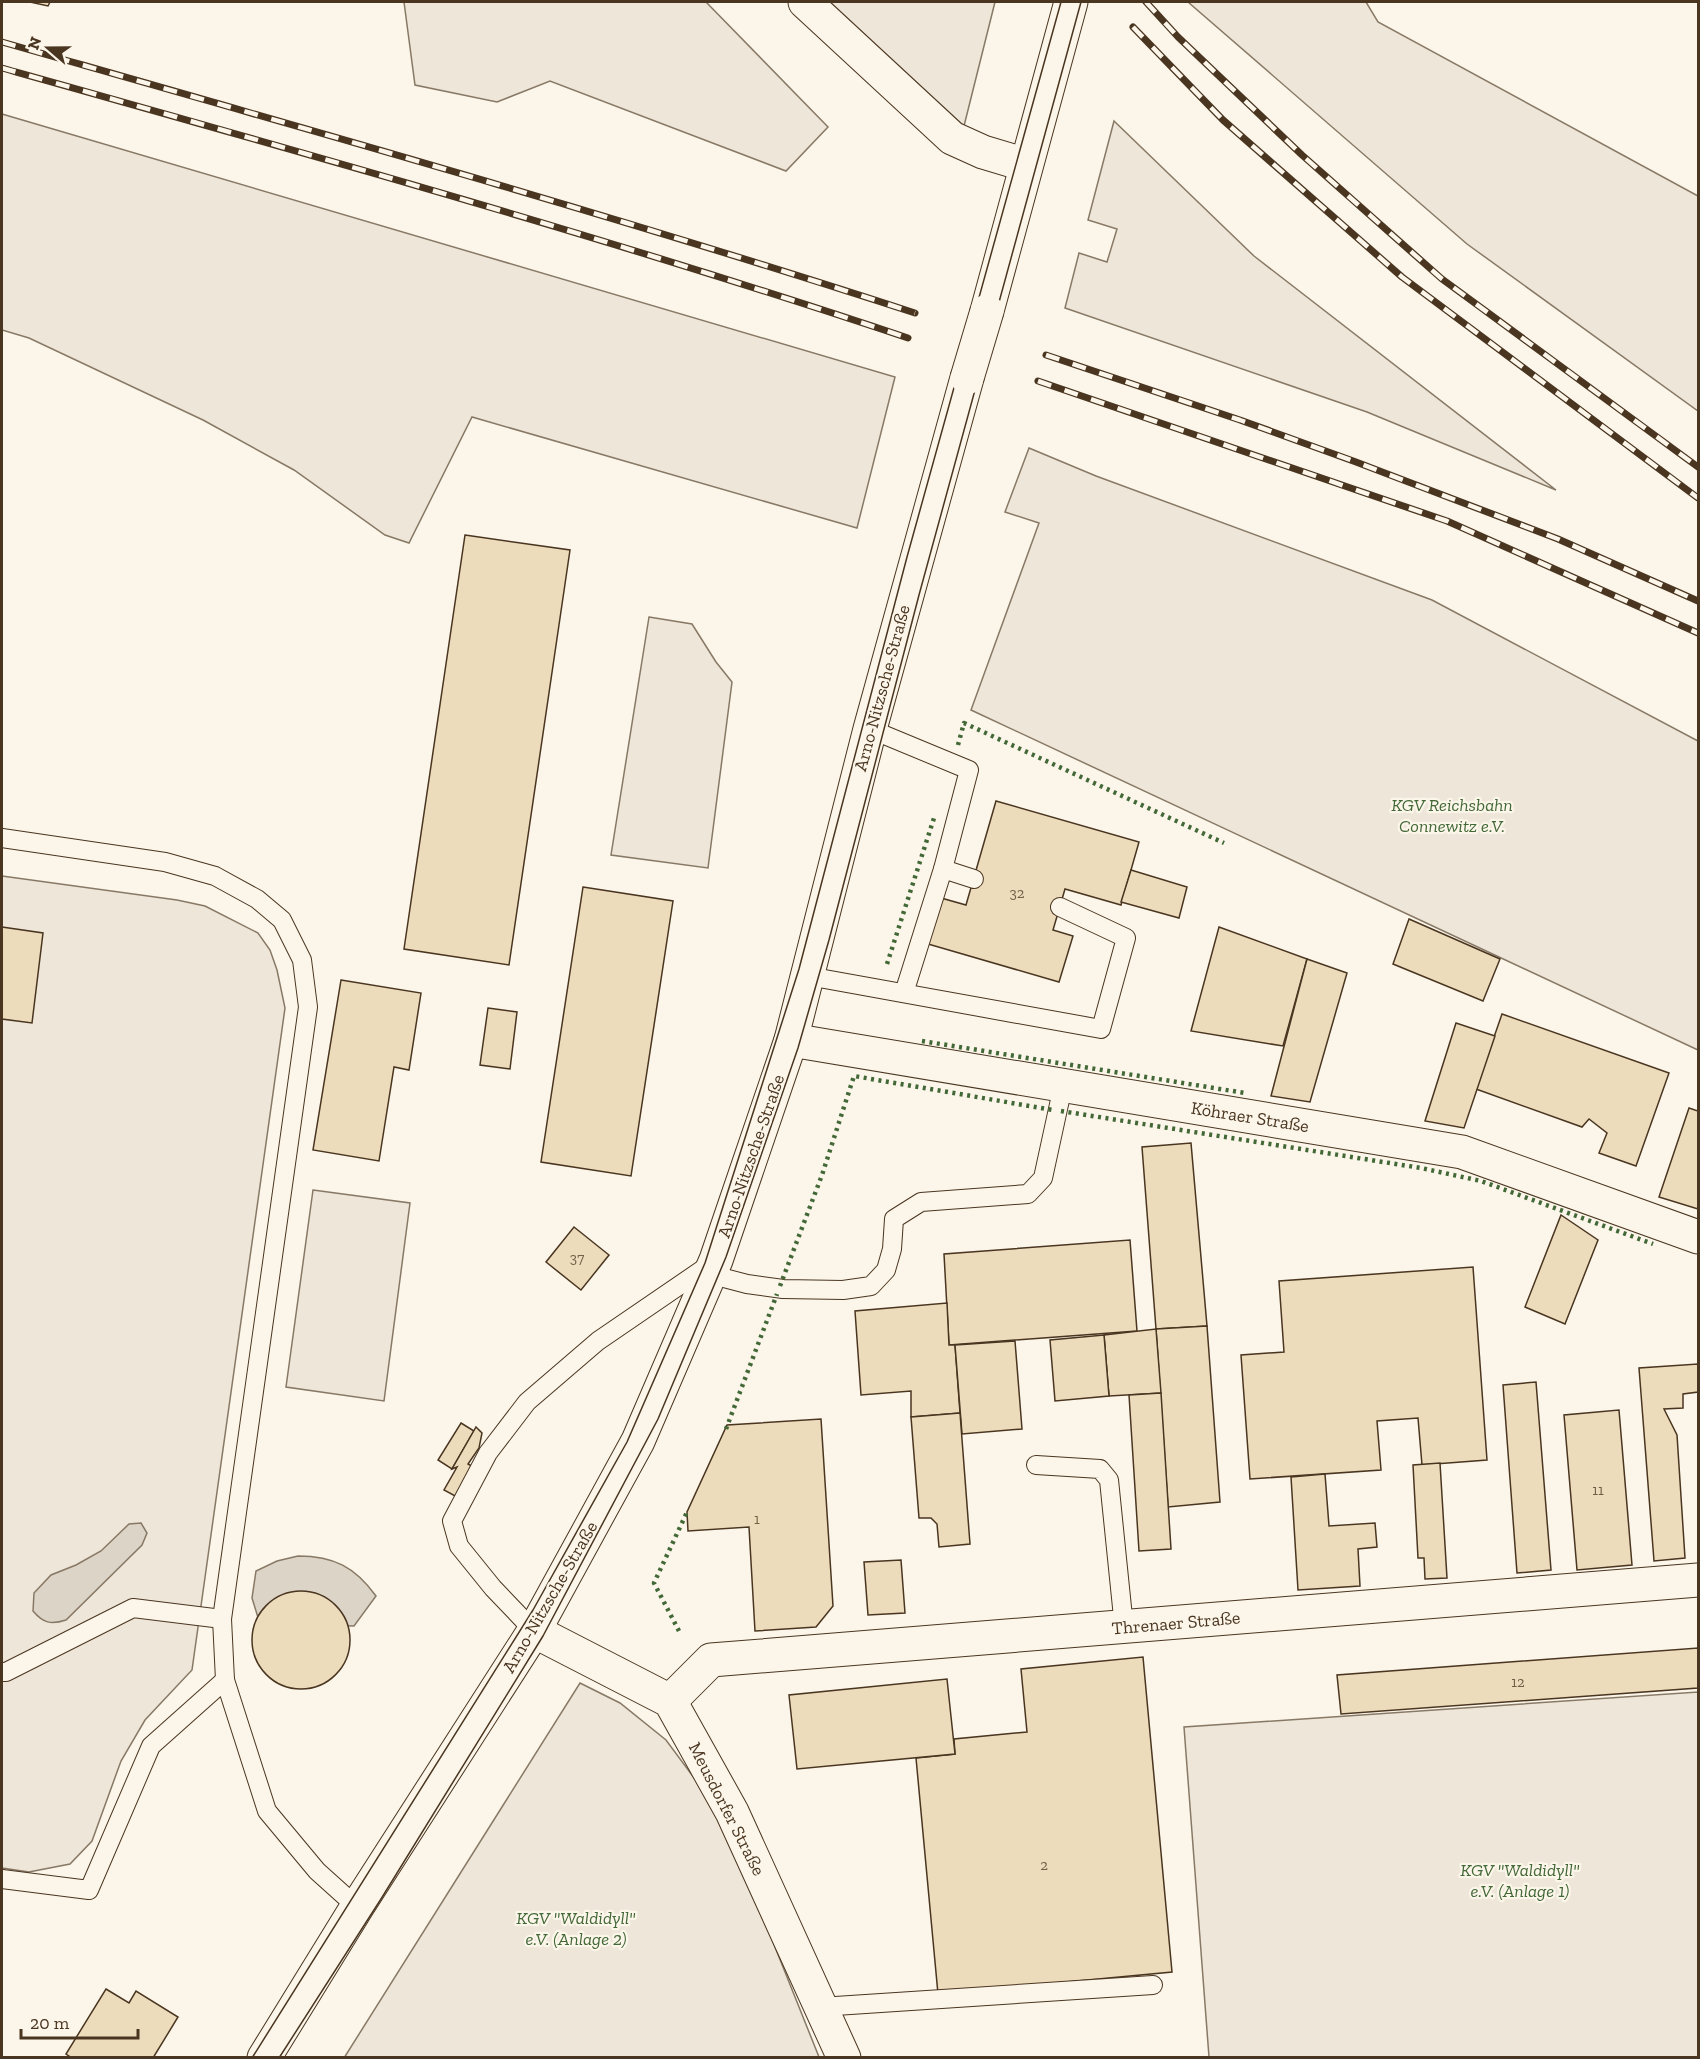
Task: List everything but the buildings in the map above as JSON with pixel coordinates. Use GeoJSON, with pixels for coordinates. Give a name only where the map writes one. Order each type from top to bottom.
{"type":"FeatureCollection","features":[{"type":"Feature","properties":{"kind":"street"},"geometry":{"type":"LineString","coordinates":[[805,2],[952,138],[983,152],[1026,165]]}},
{"type":"Feature","properties":{"kind":"street","name":"Arno-Nitzsche-Straße"},"geometry":{"type":"LineString","coordinates":[[264,2058],[357,1907],[534,1631],[638,1441],[712,1267],[791,1040],[870,729],[1071,2]]}},
{"type":"Feature","properties":{"kind":"street","name":"Köhraer Straße"},"geometry":{"type":"LineString","coordinates":[[791,1040],[1462,1152],[1698,1237]]}},
{"type":"Feature","properties":{"kind":"street","name":"Threnaer Straße"},"geometry":{"type":"LineString","coordinates":[[670,1701],[711,1660],[1698,1580]]}},
{"type":"Feature","properties":{"kind":"street"},"geometry":{"type":"LineString","coordinates":[[534,1631],[670,1701]]}},
{"type":"Feature","properties":{"kind":"street","name":"Meusdorfer Straße"},"geometry":{"type":"LineString","coordinates":[[670,1701],[732,1812],[844,2058]]}},
{"type":"Feature","properties":{"kind":"lane"},"geometry":{"type":"LineString","coordinates":[[870,729],[969,770],[943,869],[904,993]]}},
{"type":"Feature","properties":{"kind":"lane"},"geometry":{"type":"LineString","coordinates":[[2,838],[165,862],[215,876],[257,898],[282,920],[302,960],[308,1007],[222,1620],[225,1680],[267,1811],[317,1871],[357,1907]]}},
{"type":"Feature","properties":{"kind":"lane"},"geometry":{"type":"LineString","coordinates":[[943,869],[974,879]]}},
{"type":"Feature","properties":{"kind":"lane"},"geometry":{"type":"LineString","coordinates":[[808,976],[1101,1029],[1126,938],[1060,907]]}},
{"type":"Feature","properties":{"kind":"lane"},"geometry":{"type":"LineString","coordinates":[[534,1631],[493,1588],[459,1546],[452,1521],[488,1453],[527,1402],[598,1341],[712,1267],[747,1284],[783,1289],[843,1290],[871,1286],[886,1270],[892,1249],[894,1219],[921,1202],[1028,1194],[1043,1178],[1063,1086]]}},
{"type":"Feature","properties":{"kind":"lane"},"geometry":{"type":"LineString","coordinates":[[1036,1465],[1100,1469],[1109,1480],[1124,1627]]}},
{"type":"Feature","properties":{"kind":"lane"},"geometry":{"type":"LineString","coordinates":[[2,1672],[133,1608],[222,1620]]}},
{"type":"Feature","properties":{"kind":"lane"},"geometry":{"type":"LineString","coordinates":[[2,1879],[89,1890],[151,1746],[225,1680]]}},
{"type":"Feature","properties":{"kind":"lane"},"geometry":{"type":"LineString","coordinates":[[820,2007],[1153,1985]]}},
{"type":"Feature","properties":{"kind":"green space"},"geometry":{"type":"Polygon","coordinates":[[[404,2],[706,2],[828,127],[786,171],[550,81],[497,102],[415,85],[404,2]]]}},
{"type":"Feature","properties":{"kind":"green space"},"geometry":{"type":"Polygon","coordinates":[[[830,2],[995,2],[964,126],[830,2]]]}},
{"type":"Feature","properties":{"kind":"green space"},"geometry":{"type":"Polygon","coordinates":[[[1188,2],[1366,2],[1378,22],[1698,196],[1698,411],[1467,244],[1188,2]]]}},
{"type":"Feature","properties":{"kind":"green space"},"geometry":{"type":"Polygon","coordinates":[[[2,114],[895,377],[857,528],[472,417],[409,543],[385,535],[294,470],[203,420],[29,338],[2,330],[2,114]]]}},
{"type":"Feature","properties":{"kind":"green space"},"geometry":{"type":"Polygon","coordinates":[[[1114,121],[1254,256],[1556,490],[1367,412],[1065,308],[1079,253],[1107,262],[1117,229],[1088,220],[1114,121]]]}},
{"type":"Feature","properties":{"kind":"green space","name":"KGV Reichsbahn Connewitz e.V."},"geometry":{"type":"Polygon","coordinates":[[[1029,448],[1096,476],[1432,600],[1698,741],[1698,1050],[971,710],[1039,523],[1005,512],[1029,448]]]}},
{"type":"Feature","properties":{"kind":"green space"},"geometry":{"type":"Polygon","coordinates":[[[649,617],[692,624],[716,662],[732,682],[708,868],[611,855],[649,617]]]}},
{"type":"Feature","properties":{"kind":"green space"},"geometry":{"type":"Polygon","coordinates":[[[2,876],[177,900],[205,906],[258,933],[270,950],[285,1008],[192,1670],[145,1720],[121,1761],[92,1841],[70,1864],[29,1872],[2,1868],[2,876]]]}},
{"type":"Feature","properties":{"kind":"green space"},"geometry":{"type":"Polygon","coordinates":[[[313,1190],[410,1203],[384,1401],[286,1387],[313,1190]]]}},
{"type":"Feature","properties":{"kind":"green space","name":"KGV \"Waldidyll\" e.V. (Anlage 2)"},"geometry":{"type":"Polygon","coordinates":[[[580,1683],[620,1703],[666,1740],[709,1798],[749,1882],[819,2057],[344,2058],[580,1683]]]}},
{"type":"Feature","properties":{"kind":"green space","name":"KGV \"Waldidyll\" e.V. (Anlage 1)"},"geometry":{"type":"Polygon","coordinates":[[[1698,1692],[1698,2057],[1209,2057],[1184,1727],[1698,1692]]]}},
{"type":"Feature","properties":{"kind":"shaded area"},"geometry":{"type":"Polygon","coordinates":[[[141,1523],[147,1533],[142,1545],[66,1620],[48,1622],[33,1611],[34,1593],[51,1575],[76,1565],[101,1551],[129,1524],[141,1523]]]}},
{"type":"Feature","properties":{"kind":"shaded area"},"geometry":{"type":"Polygon","coordinates":[[[298,1556],[322,1558],[343,1565],[360,1578],[376,1596],[354,1626],[260,1624],[252,1598],[256,1571],[277,1561],[298,1556]]]}},
{"type":"Feature","properties":{"kind":"tram line"},"geometry":{"type":"LineString","coordinates":[[252,2058],[533,1610],[627,1442],[705,1263],[799,969],[907,557],[1061,2]]}},
{"type":"Feature","properties":{"kind":"tram line"},"geometry":{"type":"LineString","coordinates":[[279,2058],[381,1899],[543,1636],[658,1419],[726,1257],[798,1048],[829,940],[919,595],[1081,2]]}},
{"type":"Feature","properties":{"kind":"railway"},"geometry":{"type":"LineString","coordinates":[[1146,2],[1178,37],[1302,155],[1442,279],[1698,467]]}},
{"type":"Feature","properties":{"kind":"railway"},"geometry":{"type":"LineString","coordinates":[[1133,27],[1223,120],[1402,277],[1698,498]]}},
{"type":"Feature","properties":{"kind":"railway"},"geometry":{"type":"LineString","coordinates":[[2,42],[574,207],[915,313]]}},
{"type":"Feature","properties":{"kind":"railway"},"geometry":{"type":"LineString","coordinates":[[2,68],[570,231],[908,338]]}},
{"type":"Feature","properties":{"kind":"railway"},"geometry":{"type":"LineString","coordinates":[[1046,355],[1240,420],[1356,462],[1558,539],[1698,601]]}},
{"type":"Feature","properties":{"kind":"railway"},"geometry":{"type":"LineString","coordinates":[[1038,381],[1447,521],[1698,633]]}},
{"type":"Feature","properties":{"kind":"hedge"},"geometry":{"type":"LineString","coordinates":[[958,745],[964,723],[1224,843]]}},
{"type":"Feature","properties":{"kind":"hedge"},"geometry":{"type":"LineString","coordinates":[[887,964],[934,818]]}},
{"type":"Feature","properties":{"kind":"hedge"},"geometry":{"type":"LineString","coordinates":[[922,1041],[1245,1093]]}},
{"type":"Feature","properties":{"kind":"hedge"},"geometry":{"type":"LineString","coordinates":[[780,1286],[822,1175],[854,1076],[1053,1110]]}},
{"type":"Feature","properties":{"kind":"hedge"},"geometry":{"type":"LineString","coordinates":[[1061,1111],[1421,1168],[1481,1181],[1653,1244]]}},
{"type":"Feature","properties":{"kind":"hedge"},"geometry":{"type":"LineString","coordinates":[[726,1429],[777,1294]]}},
{"type":"Feature","properties":{"kind":"hedge"},"geometry":{"type":"LineString","coordinates":[[679,1631],[654,1583],[688,1510]]}}]}
